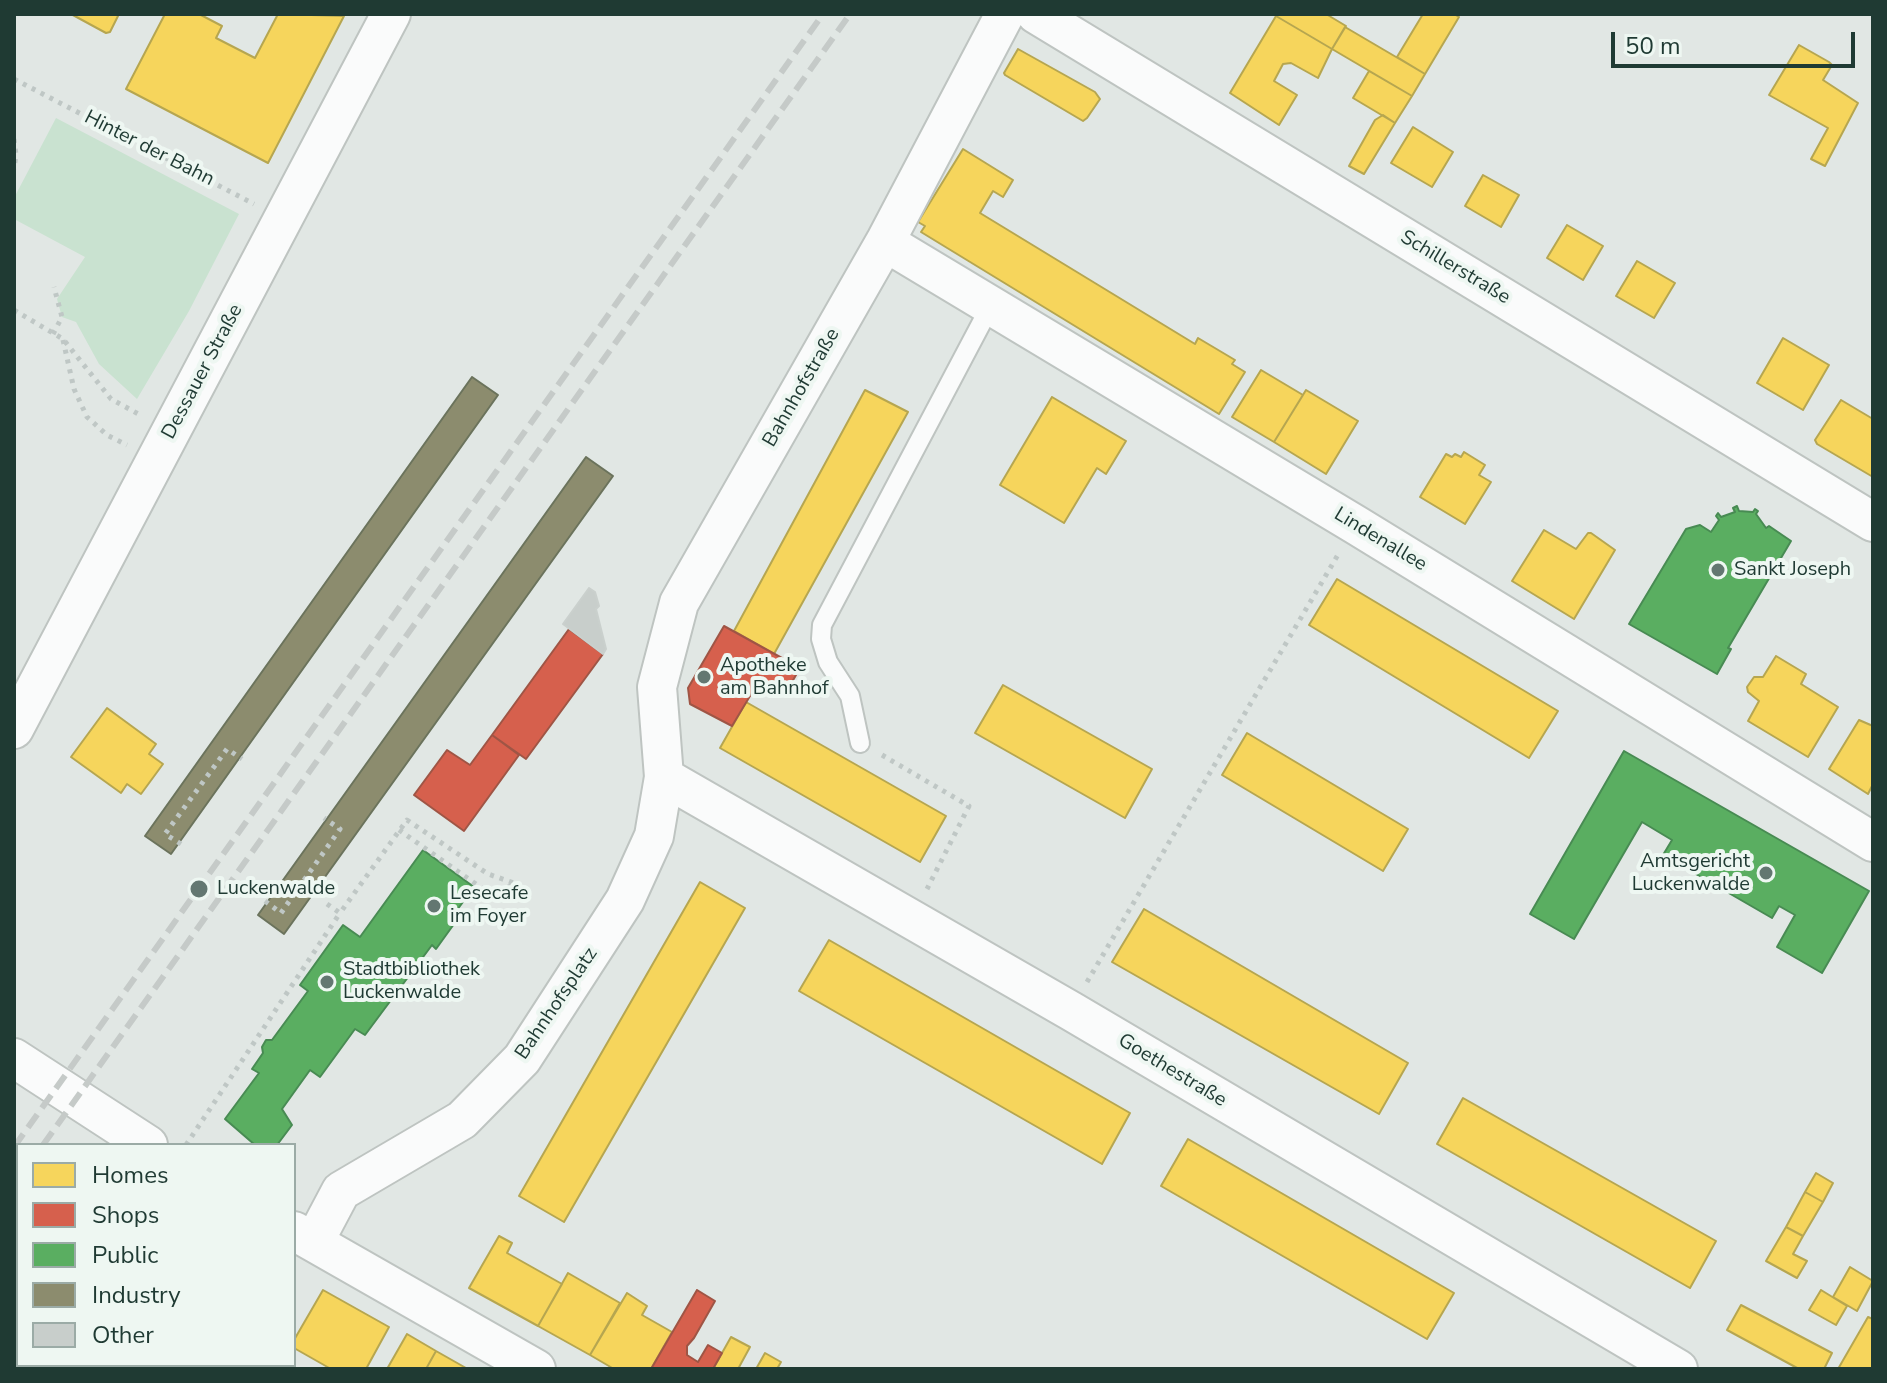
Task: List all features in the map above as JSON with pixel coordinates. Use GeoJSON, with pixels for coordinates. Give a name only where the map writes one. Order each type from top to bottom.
{"type":"FeatureCollection","features":[{"type":"Feature","properties":{"kind":"street","name":"Dessauer Straße"},"geometry":{"type":"LineString","coordinates":[[14,729],[391,14]]}},
{"type":"Feature","properties":{"kind":"street","name":"Bahnhofstraße"},"geometry":{"type":"LineString","coordinates":[[664,777],[657,687],[679,603],[885,242],[1005,14]]}},
{"type":"Feature","properties":{"kind":"street","name":"Schillerstraße"},"geometry":{"type":"LineString","coordinates":[[1036,14],[1873,522]]}},
{"type":"Feature","properties":{"kind":"street","name":"Lindenallee"},"geometry":{"type":"LineString","coordinates":[[885,242],[1356,525],[1873,842]]}},
{"type":"Feature","properties":{"kind":"street","name":"Goethestraße"},"geometry":{"type":"LineString","coordinates":[[664,777],[912,918],[1678,1369]]}},
{"type":"Feature","properties":{"kind":"street","name":"Bahnhofsplatz"},"geometry":{"type":"LineString","coordinates":[[304,1237],[341,1191],[462,1120],[522,1059],[625,900],[654,836],[664,777]]}},
{"type":"Feature","properties":{"kind":"street"},"geometry":{"type":"LineString","coordinates":[[14,1058],[145,1143]]}},
{"type":"Feature","properties":{"kind":"street"},"geometry":{"type":"LineString","coordinates":[[304,1237],[536,1369]]}},
{"type":"Feature","properties":{"kind":"lane"},"geometry":{"type":"LineString","coordinates":[[860,743],[850,696],[828,662],[821,639],[822,625],[991,305]]}},
{"type":"Feature","properties":{"kind":"path","name":"Hinter der Bahn"},"geometry":{"type":"LineString","coordinates":[[14,79],[283,219]]}},
{"type":"Feature","properties":{"kind":"path"},"geometry":{"type":"LineString","coordinates":[[14,139],[14,169]]}},
{"type":"Feature","properties":{"kind":"path"},"geometry":{"type":"LineString","coordinates":[[53,334],[62,317],[54,287]]}},
{"type":"Feature","properties":{"kind":"path"},"geometry":{"type":"LineString","coordinates":[[14,310],[63,339],[111,399],[163,446]]}},
{"type":"Feature","properties":{"kind":"path"},"geometry":{"type":"LineString","coordinates":[[63,339],[74,389],[87,417],[107,435],[163,446]]}},
{"type":"Feature","properties":{"kind":"path"},"geometry":{"type":"LineString","coordinates":[[1071,1011],[1356,525]]}},
{"type":"Feature","properties":{"kind":"path"},"geometry":{"type":"LineString","coordinates":[[860,743],[969,806],[912,918]]}},
{"type":"Feature","properties":{"kind":"path"},"geometry":{"type":"LineString","coordinates":[[181,844],[165,834],[227,749],[242,759]]}},
{"type":"Feature","properties":{"kind":"path"},"geometry":{"type":"LineString","coordinates":[[265,901],[281,913],[340,829],[324,818]]}},
{"type":"Feature","properties":{"kind":"path"},"geometry":{"type":"LineString","coordinates":[[187,1143],[340,913],[399,830],[407,820],[488,874],[517,884],[490,894],[399,830]]}},
{"type":"Feature","properties":{"kind":"path"},"geometry":{"type":"LineString","coordinates":[[327,904],[340,913]]}},
{"type":"Feature","properties":{"kind":"green space"},"geometry":{"type":"Polygon","coordinates":[[[56,118],[239,214],[189,311],[137,399],[99,364],[76,322],[62,317],[57,299],[85,257],[14,219],[14,198],[56,118]]]}},
{"type":"Feature","properties":{"kind":"building: Homes"},"geometry":{"type":"Polygon","coordinates":[[[71,14],[119,14],[110,32],[106,33],[71,14]]]}},
{"type":"Feature","properties":{"kind":"building: Homes"},"geometry":{"type":"Polygon","coordinates":[[[165,14],[199,14],[222,26],[216,38],[255,58],[278,14],[344,16],[268,163],[126,89],[165,14]]]}},
{"type":"Feature","properties":{"kind":"building: Homes"},"geometry":{"type":"Polygon","coordinates":[[[1277,14],[1326,14],[1346,26],[1332,49],[1277,14]]]}},
{"type":"Feature","properties":{"kind":"building: Homes"},"geometry":{"type":"Polygon","coordinates":[[[1423,14],[1454,14],[1459,17],[1425,74],[1397,57],[1423,14]]]}},
{"type":"Feature","properties":{"kind":"building: Homes"},"geometry":{"type":"Polygon","coordinates":[[[1276,16],[1332,49],[1318,78],[1291,63],[1283,64],[1274,81],[1297,95],[1279,125],[1230,93],[1276,16]]]}},
{"type":"Feature","properties":{"kind":"building: Homes"},"geometry":{"type":"Polygon","coordinates":[[[1345,27],[1425,74],[1412,96],[1332,49],[1345,27]]]}},
{"type":"Feature","properties":{"kind":"building: Homes"},"geometry":{"type":"Polygon","coordinates":[[[1799,45],[1829,62],[1832,65],[1823,80],[1858,103],[1825,166],[1811,159],[1828,128],[1769,95],[1799,45]]]}},
{"type":"Feature","properties":{"kind":"building: Homes"},"geometry":{"type":"Polygon","coordinates":[[[1018,49],[1095,92],[1100,99],[1087,118],[1083,121],[1005,75],[1018,49]]]}},
{"type":"Feature","properties":{"kind":"building: Homes"},"geometry":{"type":"Polygon","coordinates":[[[1369,71],[1412,96],[1395,123],[1353,98],[1369,71]]]}},
{"type":"Feature","properties":{"kind":"building: Homes"},"geometry":{"type":"Polygon","coordinates":[[[1383,115],[1395,123],[1364,174],[1349,166],[1375,120],[1383,115]]]}},
{"type":"Feature","properties":{"kind":"building: Homes"},"geometry":{"type":"Polygon","coordinates":[[[1413,127],[1453,152],[1432,187],[1391,163],[1413,127]]]}},
{"type":"Feature","properties":{"kind":"building: Homes"},"geometry":{"type":"Polygon","coordinates":[[[963,149],[1013,180],[1003,197],[993,191],[980,213],[1195,344],[1198,338],[1235,360],[1232,364],[1245,372],[1219,414],[921,232],[925,226],[918,222],[963,149]]]}},
{"type":"Feature","properties":{"kind":"building: Homes"},"geometry":{"type":"Polygon","coordinates":[[[1483,175],[1519,195],[1501,227],[1465,206],[1483,175]]]}},
{"type":"Feature","properties":{"kind":"building: Homes"},"geometry":{"type":"Polygon","coordinates":[[[1567,225],[1603,246],[1583,280],[1547,258],[1567,225]]]}},
{"type":"Feature","properties":{"kind":"building: Homes"},"geometry":{"type":"Polygon","coordinates":[[[1637,261],[1675,283],[1654,318],[1616,296],[1637,261]]]}},
{"type":"Feature","properties":{"kind":"building: Homes"},"geometry":{"type":"Polygon","coordinates":[[[1783,338],[1829,365],[1803,410],[1757,383],[1783,338]]]}},
{"type":"Feature","properties":{"kind":"building: Homes"},"geometry":{"type":"Polygon","coordinates":[[[1261,370],[1303,395],[1274,442],[1232,417],[1261,370]]]}},
{"type":"Feature","properties":{"kind":"building: Homes"},"geometry":{"type":"Polygon","coordinates":[[[865,390],[908,412],[774,654],[734,631],[865,390]]]}},
{"type":"Feature","properties":{"kind":"building: Homes"},"geometry":{"type":"Polygon","coordinates":[[[1306,390],[1358,421],[1326,474],[1274,442],[1306,390]]]}},
{"type":"Feature","properties":{"kind":"building: Homes"},"geometry":{"type":"Polygon","coordinates":[[[1052,397],[1126,441],[1106,474],[1097,468],[1064,523],[1000,485],[1052,397]]]}},
{"type":"Feature","properties":{"kind":"building: Homes"},"geometry":{"type":"Polygon","coordinates":[[[1841,400],[1873,419],[1873,477],[1815,440],[1841,400]]]}},
{"type":"Feature","properties":{"kind":"building: Homes"},"geometry":{"type":"Polygon","coordinates":[[[1464,452],[1485,465],[1479,475],[1491,482],[1465,524],[1420,497],[1446,454],[1461,457],[1464,452]]]}},
{"type":"Feature","properties":{"kind":"building: Homes"},"geometry":{"type":"Polygon","coordinates":[[[1544,530],[1576,549],[1591,533],[1615,550],[1574,619],[1512,581],[1544,530]]]}},
{"type":"Feature","properties":{"kind":"building: Homes"},"geometry":{"type":"Polygon","coordinates":[[[1337,579],[1558,711],[1529,758],[1309,625],[1337,579]]]}},
{"type":"Feature","properties":{"kind":"building: Homes"},"geometry":{"type":"Polygon","coordinates":[[[1776,656],[1806,674],[1801,684],[1838,707],[1808,757],[1748,721],[1759,701],[1748,692],[1747,687],[1754,677],[1763,677],[1776,656]]]}},
{"type":"Feature","properties":{"kind":"building: Homes"},"geometry":{"type":"Polygon","coordinates":[[[1003,685],[1152,769],[1125,818],[975,733],[1003,685]]]}},
{"type":"Feature","properties":{"kind":"building: Homes"},"geometry":{"type":"Polygon","coordinates":[[[746,702],[946,816],[920,862],[720,748],[746,702]]]}},
{"type":"Feature","properties":{"kind":"building: Homes"},"geometry":{"type":"Polygon","coordinates":[[[107,708],[156,744],[149,754],[163,764],[141,794],[127,784],[121,793],[71,757],[107,708]]]}},
{"type":"Feature","properties":{"kind":"building: Homes"},"geometry":{"type":"Polygon","coordinates":[[[1859,720],[1873,726],[1873,784],[1868,794],[1829,769],[1859,720]]]}},
{"type":"Feature","properties":{"kind":"building: Homes"},"geometry":{"type":"Polygon","coordinates":[[[1247,733],[1408,829],[1383,871],[1222,775],[1247,733]]]}},
{"type":"Feature","properties":{"kind":"building: Homes"},"geometry":{"type":"Polygon","coordinates":[[[700,882],[745,908],[564,1222],[519,1196],[700,882]]]}},
{"type":"Feature","properties":{"kind":"building: Homes"},"geometry":{"type":"Polygon","coordinates":[[[1144,909],[1408,1063],[1379,1114],[1112,962],[1144,909]]]}},
{"type":"Feature","properties":{"kind":"building: Homes"},"geometry":{"type":"Polygon","coordinates":[[[829,940],[1130,1113],[1102,1164],[799,991],[829,940]]]}},
{"type":"Feature","properties":{"kind":"building: Homes"},"geometry":{"type":"Polygon","coordinates":[[[1463,1098],[1716,1241],[1690,1288],[1437,1144],[1463,1098]]]}},
{"type":"Feature","properties":{"kind":"building: Homes"},"geometry":{"type":"Polygon","coordinates":[[[1188,1139],[1454,1293],[1427,1339],[1161,1186],[1188,1139]]]}},
{"type":"Feature","properties":{"kind":"building: Homes"},"geometry":{"type":"Polygon","coordinates":[[[1816,1173],[1833,1183],[1823,1202],[1805,1192],[1816,1173]]]}},
{"type":"Feature","properties":{"kind":"building: Homes"},"geometry":{"type":"Polygon","coordinates":[[[1805,1192],[1823,1202],[1803,1236],[1786,1227],[1805,1192]]]}},
{"type":"Feature","properties":{"kind":"building: Homes"},"geometry":{"type":"Polygon","coordinates":[[[1786,1227],[1803,1236],[1793,1254],[1807,1261],[1797,1278],[1766,1261],[1786,1227]]]}},
{"type":"Feature","properties":{"kind":"building: Homes"},"geometry":{"type":"Polygon","coordinates":[[[499,1236],[512,1243],[507,1253],[562,1284],[538,1326],[469,1288],[499,1236]]]}},
{"type":"Feature","properties":{"kind":"building: Homes"},"geometry":{"type":"Polygon","coordinates":[[[1850,1267],[1873,1281],[1857,1311],[1833,1297],[1850,1267]]]}},
{"type":"Feature","properties":{"kind":"building: Homes"},"geometry":{"type":"Polygon","coordinates":[[[568,1273],[620,1303],[590,1355],[538,1326],[568,1273]]]}},
{"type":"Feature","properties":{"kind":"building: Homes"},"geometry":{"type":"Polygon","coordinates":[[[323,1290],[389,1327],[366,1369],[331,1369],[296,1349],[296,1337],[323,1290]]]}},
{"type":"Feature","properties":{"kind":"building: Homes"},"geometry":{"type":"Polygon","coordinates":[[[1821,1290],[1847,1306],[1836,1325],[1809,1310],[1821,1290]]]}},
{"type":"Feature","properties":{"kind":"building: Homes"},"geometry":{"type":"Polygon","coordinates":[[[627,1293],[647,1306],[642,1315],[672,1332],[651,1369],[614,1369],[590,1355],[627,1293]]]}},
{"type":"Feature","properties":{"kind":"building: Homes"},"geometry":{"type":"Polygon","coordinates":[[[1741,1305],[1832,1353],[1824,1369],[1799,1369],[1727,1330],[1741,1305]]]}},
{"type":"Feature","properties":{"kind":"building: Homes"},"geometry":{"type":"Polygon","coordinates":[[[1868,1317],[1873,1319],[1873,1369],[1838,1369],[1868,1317]]]}},
{"type":"Feature","properties":{"kind":"building: Homes"},"geometry":{"type":"Polygon","coordinates":[[[407,1334],[436,1351],[426,1369],[387,1369],[407,1334]]]}},
{"type":"Feature","properties":{"kind":"building: Homes"},"geometry":{"type":"Polygon","coordinates":[[[731,1337],[750,1347],[738,1369],[713,1369],[731,1337]]]}},
{"type":"Feature","properties":{"kind":"building: Homes"},"geometry":{"type":"Polygon","coordinates":[[[436,1351],[466,1368],[426,1369],[436,1351]]]}},
{"type":"Feature","properties":{"kind":"building: Homes"},"geometry":{"type":"Polygon","coordinates":[[[765,1353],[781,1362],[777,1369],[756,1369],[765,1353]]]}},
{"type":"Feature","properties":{"kind":"building: Shops"},"geometry":{"type":"Polygon","coordinates":[[[724,626],[800,668],[784,696],[759,681],[732,726],[690,704],[688,688],[724,626]]]}},
{"type":"Feature","properties":{"kind":"building: Shops"},"geometry":{"type":"Polygon","coordinates":[[[569,629],[603,654],[526,759],[492,735],[569,629]]]}},
{"type":"Feature","properties":{"kind":"building: Shops"},"geometry":{"type":"Polygon","coordinates":[[[492,735],[519,755],[464,831],[414,795],[447,750],[470,765],[492,735]]]}},
{"type":"Feature","properties":{"kind":"building: Shops"},"geometry":{"type":"Polygon","coordinates":[[[697,1290],[715,1301],[687,1346],[687,1355],[698,1362],[708,1345],[722,1353],[713,1369],[651,1369],[697,1290]]]}},
{"type":"Feature","properties":{"kind":"building: Public","name":"Sankt Joseph"},"geometry":{"type":"Polygon","coordinates":[[[1737,506],[1739,511],[1753,512],[1755,509],[1766,528],[1769,526],[1791,541],[1728,648],[1731,649],[1717,674],[1629,624],[1686,529],[1700,525],[1711,532],[1719,520],[1716,516],[1718,513],[1721,517],[1735,512],[1733,508],[1737,506]]]}},
{"type":"Feature","properties":{"kind":"building: Public","name":"Amtsgericht Luckenwalde"},"geometry":{"type":"Polygon","coordinates":[[[1624,751],[1869,891],[1822,973],[1777,947],[1795,915],[1779,906],[1772,918],[1663,855],[1672,840],[1642,822],[1574,939],[1530,914],[1624,751]]]}},
{"type":"Feature","properties":{"kind":"building: Public"},"geometry":{"type":"Polygon","coordinates":[[[423,850],[474,887],[449,921],[454,924],[436,949],[432,945],[365,1035],[355,1029],[320,1077],[310,1070],[282,1109],[292,1125],[278,1143],[253,1143],[225,1119],[259,1073],[252,1069],[263,1053],[262,1047],[266,1040],[272,1040],[308,991],[300,985],[343,925],[360,937],[423,850]]]}},
{"type":"Feature","properties":{"kind":"building: Industry"},"geometry":{"type":"Polygon","coordinates":[[[472,377],[498,395],[171,854],[145,836],[472,377]]]}},
{"type":"Feature","properties":{"kind":"building: Industry"},"geometry":{"type":"Polygon","coordinates":[[[586,457],[613,476],[284,934],[258,915],[586,457]]]}},
{"type":"Feature","properties":{"kind":"building: Other"},"geometry":{"type":"Polygon","coordinates":[[[589,588],[595,592],[599,606],[596,609],[606,649],[603,654],[563,624],[589,588]]]}},
{"type":"Feature","properties":{"kind":"railway"},"geometry":{"type":"LineString","coordinates":[[17,1143],[823,14]]}},
{"type":"Feature","properties":{"kind":"railway"},"geometry":{"type":"LineString","coordinates":[[44,1143],[850,14]]}},
{"type":"Feature","properties":{"kind":"place","name":"Sankt Joseph"},"geometry":{"type":"Point","coordinates":[1718,570]}},
{"type":"Feature","properties":{"kind":"place","name":"Apotheke am Bahnhof"},"geometry":{"type":"Point","coordinates":[704,677]}},
{"type":"Feature","properties":{"kind":"place","name":"Amtsgericht Luckenwalde"},"geometry":{"type":"Point","coordinates":[1766,873]}},
{"type":"Feature","properties":{"kind":"place","name":"Luckenwalde"},"geometry":{"type":"Point","coordinates":[199,889]}},
{"type":"Feature","properties":{"kind":"place","name":"Lesecafe im Foyer"},"geometry":{"type":"Point","coordinates":[434,906]}},
{"type":"Feature","properties":{"kind":"place","name":"Stadtbibliothek Luckenwalde"},"geometry":{"type":"Point","coordinates":[327,982]}}]}
